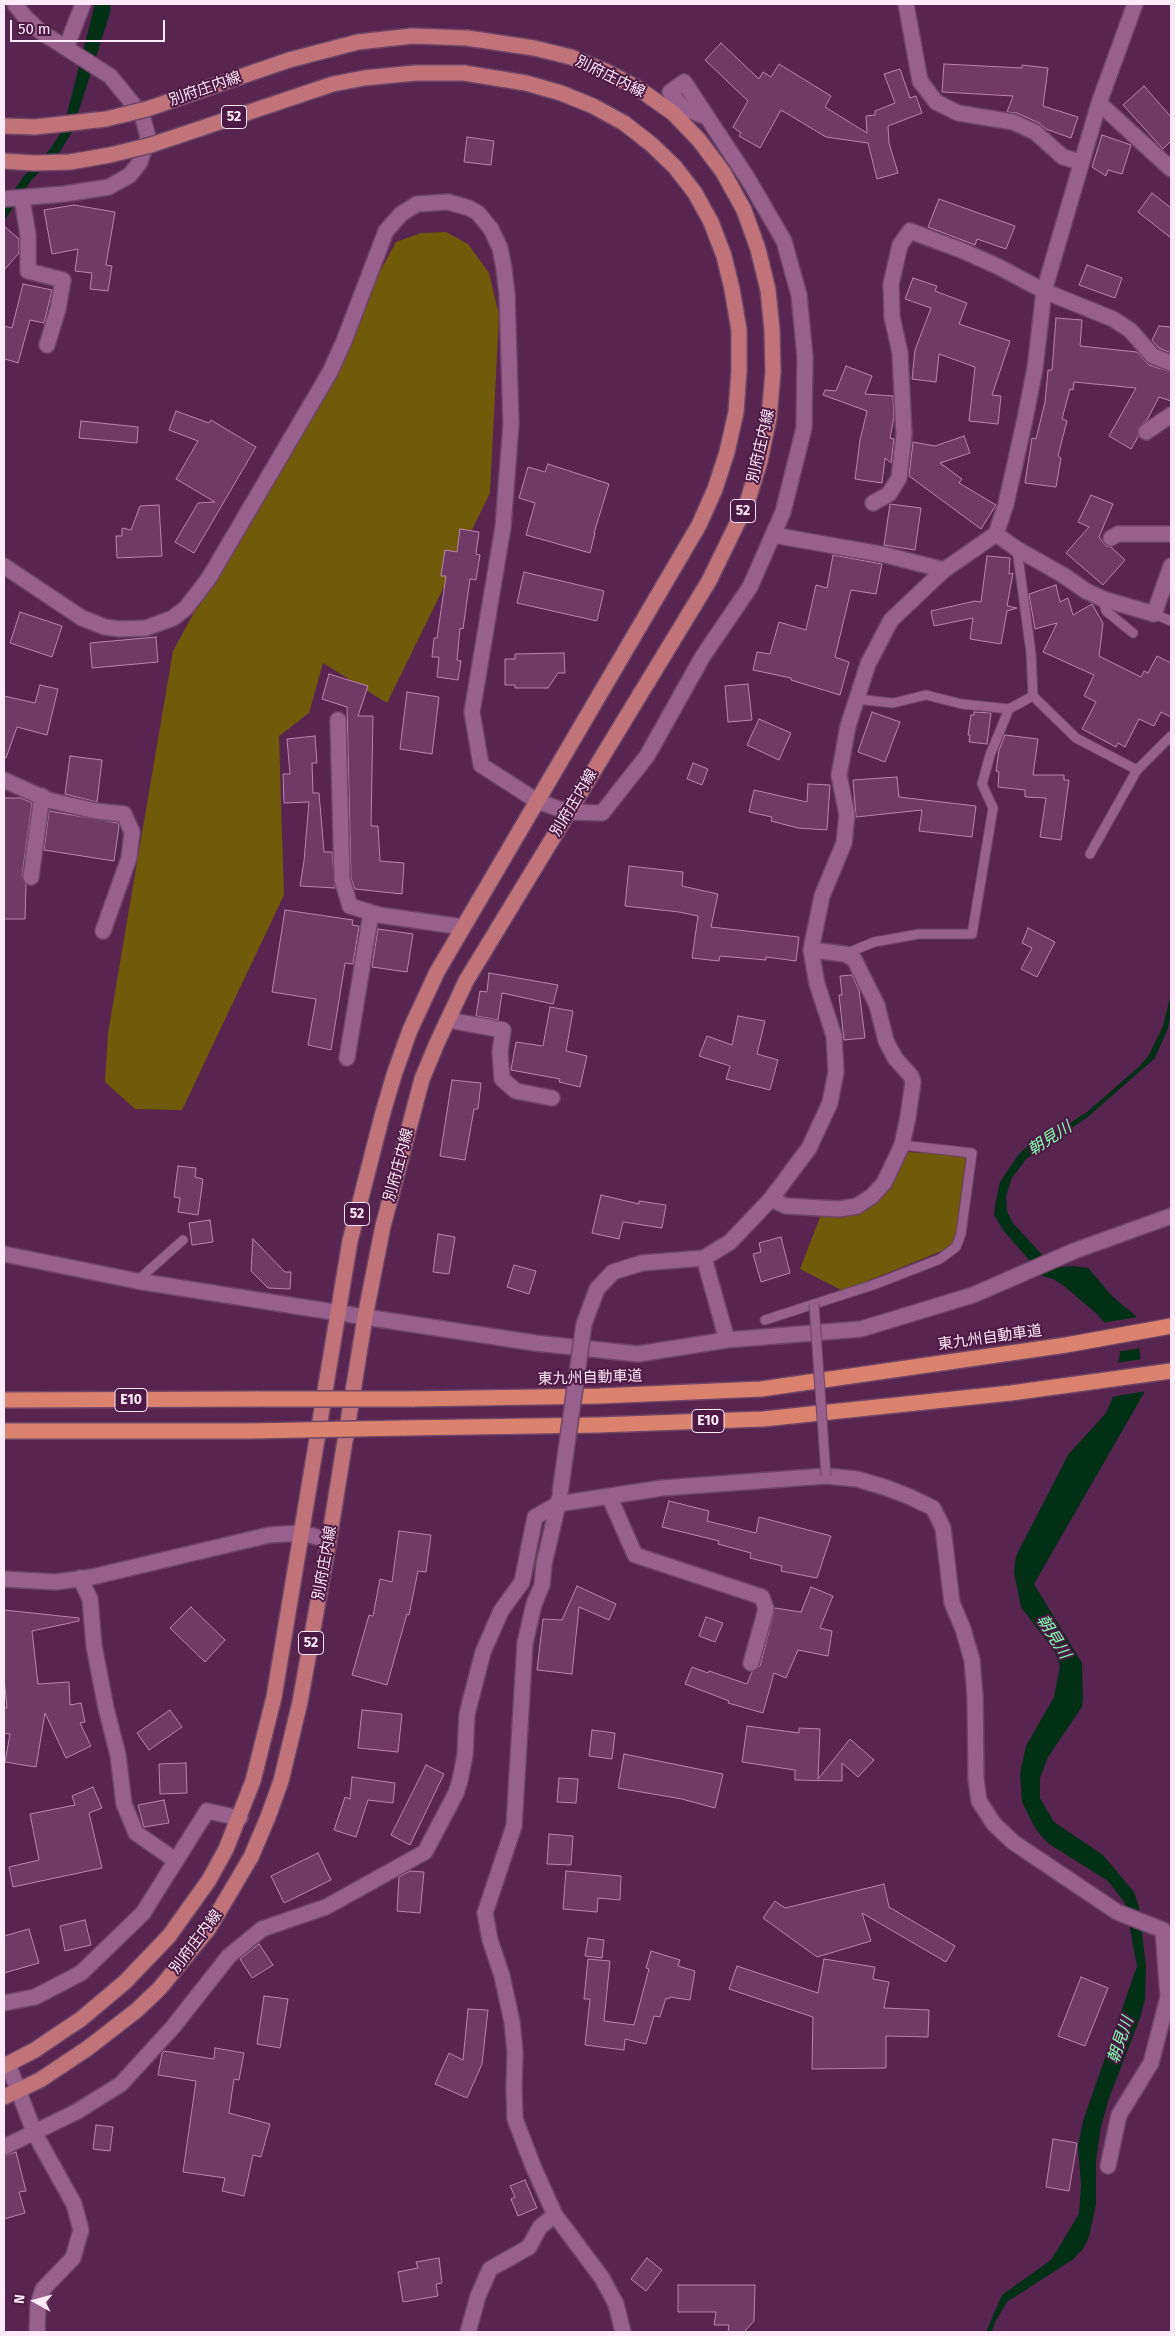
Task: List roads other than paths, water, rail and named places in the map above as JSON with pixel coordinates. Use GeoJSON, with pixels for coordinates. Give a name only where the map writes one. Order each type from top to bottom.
{"type":"FeatureCollection","features":[{"type":"Feature","properties":{"kind":"highway","name":"東九州自動車道"},"geometry":{"type":"LineString","coordinates":[[4,1400],[412,1399],[600,1396],[761,1389],[1127,1335],[1171,1326]]}},
{"type":"Feature","properties":{"kind":"highway","name":"E10"},"geometry":{"type":"LineString","coordinates":[[4,1431],[251,1431],[598,1425],[762,1418],[1011,1393],[1171,1371]]}},
{"type":"Feature","properties":{"kind":"main road","name":"別府庄内線"},"geometry":{"type":"LineString","coordinates":[[4,126],[35,127],[106,119],[147,109],[289,60],[358,42],[412,36],[467,38],[534,48],[571,58],[605,71],[639,89],[672,113],[699,140],[723,172],[744,210],[756,241],[768,290],[772,330],[773,372],[769,418],[760,460],[746,503],[709,581],[466,981],[422,1079],[383,1226],[365,1317],[329,1540],[300,1702],[283,1771],[268,1817],[251,1857],[210,1928],[186,1958],[137,2010],[88,2048],[20,2091],[4,2098]]}},
{"type":"Feature","properties":{"kind":"main road","name":"別府庄内線"},"geometry":{"type":"LineString","coordinates":[[4,161],[34,163],[70,162],[110,155],[151,144],[323,87],[364,78],[415,72],[464,73],[526,83],[561,93],[593,106],[624,124],[651,144],[675,167],[690,186],[711,222],[730,281],[739,330],[736,412],[716,489],[699,525],[679,560],[437,972],[410,1030],[394,1075],[350,1241],[274,1697],[263,1744],[240,1818],[209,1880],[169,1936],[148,1960],[126,1982],[81,2019],[35,2050],[5,2062]]}},
{"type":"Feature","properties":{"kind":"street"},"geometry":{"type":"LineString","coordinates":[[4,199],[64,194],[109,187],[130,175],[140,162],[148,137],[142,115],[121,88],[103,71],[42,32],[25,17],[15,4]]}},
{"type":"Feature","properties":{"kind":"street"},"geometry":{"type":"LineString","coordinates":[[66,48],[83,4]]}},
{"type":"Feature","properties":{"kind":"street"},"geometry":{"type":"LineString","coordinates":[[906,4],[920,81],[936,102],[958,113],[1013,122],[1035,132],[1063,157],[1081,162]]}},
{"type":"Feature","properties":{"kind":"street"},"geometry":{"type":"LineString","coordinates":[[623,2332],[616,2304],[602,2278],[555,2214],[515,2119],[515,2052],[512,2022],[502,1976],[490,1940],[485,1913],[514,1826],[525,1643],[534,1604],[542,1584],[544,1564],[559,1498],[584,1324],[597,1289],[614,1272],[642,1263],[704,1258],[730,1242],[770,1199],[809,1148],[819,1130],[830,1103],[836,1072],[834,1036],[817,984],[811,950],[822,896],[844,843],[847,815],[838,775],[848,726],[868,664],[891,620],[944,570],[996,534],[1006,504],[1026,419],[1035,368],[1044,291],[1099,104],[1136,4]]}},
{"type":"Feature","properties":{"kind":"street"},"geometry":{"type":"LineString","coordinates":[[1099,104],[1171,169]]}},
{"type":"Feature","properties":{"kind":"street"},"geometry":{"type":"LineString","coordinates":[[4,566],[82,618],[105,627],[120,629],[146,628],[173,618],[186,608],[209,578],[330,372],[344,341],[386,230],[401,214],[417,204],[448,202],[469,208],[478,213],[491,230],[500,248],[504,269],[511,424],[503,527],[472,712],[481,765],[537,801],[568,812],[602,813],[647,756],[703,656],[750,587],[784,512],[804,428],[804,357],[799,294],[784,241],[748,179],[707,117]]}},
{"type":"Feature","properties":{"kind":"street"},"geometry":{"type":"LineString","coordinates":[[22,198],[28,235],[28,271],[63,280],[58,309],[47,345]]}},
{"type":"Feature","properties":{"kind":"street"},"geometry":{"type":"LineString","coordinates":[[873,503],[889,494],[900,478],[904,435],[900,353],[892,317],[891,284],[900,245],[910,230],[999,267],[1044,291],[1113,319],[1130,330],[1153,356],[1171,363]]}},
{"type":"Feature","properties":{"kind":"street"},"geometry":{"type":"LineString","coordinates":[[1146,432],[1171,415]]}},
{"type":"Feature","properties":{"kind":"street"},"geometry":{"type":"LineString","coordinates":[[996,534],[1017,550],[1103,599],[1154,614],[1171,566]]}},
{"type":"Feature","properties":{"kind":"street"},"geometry":{"type":"LineString","coordinates":[[1111,538],[1118,534],[1171,534]]}},
{"type":"Feature","properties":{"kind":"street"},"geometry":{"type":"LineString","coordinates":[[773,535],[886,555],[944,570]]}},
{"type":"Feature","properties":{"kind":"street"},"geometry":{"type":"LineString","coordinates":[[338,720],[342,879],[350,906],[371,913],[462,927]]}},
{"type":"Feature","properties":{"kind":"street"},"geometry":{"type":"LineString","coordinates":[[4,780],[48,800],[96,811],[124,814],[132,832],[129,858],[103,931]]}},
{"type":"Feature","properties":{"kind":"street"},"geometry":{"type":"LineString","coordinates":[[31,877],[42,796]]}},
{"type":"Feature","properties":{"kind":"street"},"geometry":{"type":"LineString","coordinates":[[347,1058],[371,913]]}},
{"type":"Feature","properties":{"kind":"street"},"geometry":{"type":"LineString","coordinates":[[770,1199],[786,1206],[839,1209],[857,1206],[872,1196],[884,1183],[902,1145],[913,1082],[911,1076],[895,1058],[886,1041],[877,1006],[866,979],[854,959],[846,954],[811,950]]}},
{"type":"Feature","properties":{"kind":"street"},"geometry":{"type":"LineString","coordinates":[[448,1020],[503,1030],[500,1052],[502,1079],[516,1091],[552,1098]]}},
{"type":"Feature","properties":{"kind":"street"},"geometry":{"type":"LineString","coordinates":[[4,1254],[137,1281],[337,1313],[535,1342],[638,1354],[727,1340],[861,1330],[973,1295],[1074,1251],[1171,1216]]}},
{"type":"Feature","properties":{"kind":"street"},"geometry":{"type":"LineString","coordinates":[[704,1258],[727,1340]]}},
{"type":"Feature","properties":{"kind":"street"},"geometry":{"type":"LineString","coordinates":[[4,2147],[35,2134],[76,2112],[121,2084],[173,2027],[229,1956],[262,1930],[326,1907],[425,1852],[456,1794],[465,1755],[467,1714],[483,1652],[501,1612],[522,1582],[535,1517],[559,1498],[610,1496],[662,1488],[826,1476],[857,1479],[908,1496],[933,1508],[943,1528],[952,1603],[963,1629],[972,1660],[975,1696],[976,1779],[979,1801],[994,1824],[1013,1842],[1117,1912],[1163,1930],[1168,1997],[1151,2063],[1119,2115],[1108,2166]]}},
{"type":"Feature","properties":{"kind":"street"},"geometry":{"type":"LineString","coordinates":[[610,1496],[635,1555],[762,1597],[766,1609],[750,1663]]}},
{"type":"Feature","properties":{"kind":"street"},"geometry":{"type":"LineString","coordinates":[[4,1579],[56,1582],[269,1535],[301,1533],[329,1540]]}},
{"type":"Feature","properties":{"kind":"street"},"geometry":{"type":"LineString","coordinates":[[80,1578],[90,1600],[94,1646],[106,1708],[118,1755],[124,1804],[136,1833],[175,1860]]}},
{"type":"Feature","properties":{"kind":"street"},"geometry":{"type":"LineString","coordinates":[[4,2004],[35,1997],[81,1973],[143,1913],[207,1811],[240,1818]]}},
{"type":"Feature","properties":{"kind":"street"},"geometry":{"type":"LineString","coordinates":[[5,2062],[20,2091],[35,2134],[74,2204],[81,2230],[73,2258],[42,2289],[38,2305],[36,2332]]}},
{"type":"Feature","properties":{"kind":"street"},"geometry":{"type":"LineString","coordinates":[[468,2332],[478,2296],[490,2269],[529,2247],[540,2228],[555,2214]]}},
{"type":"Feature","properties":{"kind":"lane"},"geometry":{"type":"LineString","coordinates":[[1017,550],[1030,653],[1033,696],[1076,738],[1137,770]]}},
{"type":"Feature","properties":{"kind":"lane"},"geometry":{"type":"LineString","coordinates":[[1103,599],[1106,611],[1133,633]]}},
{"type":"Feature","properties":{"kind":"lane"},"geometry":{"type":"LineString","coordinates":[[1154,614],[1171,621]]}},
{"type":"Feature","properties":{"kind":"lane"},"geometry":{"type":"LineString","coordinates":[[856,699],[893,703],[926,695],[962,704],[1009,709],[1033,696]]}},
{"type":"Feature","properties":{"kind":"lane"},"geometry":{"type":"LineString","coordinates":[[846,954],[860,946],[874,942],[919,934],[972,934],[993,808],[982,784],[990,755],[1009,709]]}},
{"type":"Feature","properties":{"kind":"lane"},"geometry":{"type":"LineString","coordinates":[[1090,854],[1137,770],[1171,736]]}},
{"type":"Feature","properties":{"kind":"lane"},"geometry":{"type":"LineString","coordinates":[[765,1320],[873,1284],[940,1258],[956,1247],[961,1234],[972,1152],[902,1145]]}},
{"type":"Feature","properties":{"kind":"lane"},"geometry":{"type":"LineString","coordinates":[[137,1281],[183,1240]]}},
{"type":"Feature","properties":{"kind":"lane"},"geometry":{"type":"LineString","coordinates":[[814,1304],[826,1476]]}},
{"type":"Feature","properties":{"kind":"water"},"geometry":{"type":"Polygon","coordinates":[[[95,4],[111,4],[110,13],[72,132],[58,155],[32,179],[4,221],[4,205],[23,177],[51,148],[63,129],[95,4]]]}},
{"type":"Feature","properties":{"kind":"water","name":"朝見川"},"geometry":{"type":"Polygon","coordinates":[[[1171,993],[1171,1014],[1168,1028],[1155,1058],[1089,1116],[1026,1159],[1012,1178],[1006,1196],[1007,1211],[1013,1223],[1054,1268],[1072,1266],[1088,1268],[1113,1297],[1136,1316],[1144,1393],[1034,1584],[1082,1663],[1082,1707],[1048,1757],[1040,1778],[1040,1798],[1054,1822],[1103,1855],[1134,1892],[1139,1907],[1146,1967],[1145,2000],[1140,2018],[1108,2101],[1101,2127],[1096,2160],[1096,2204],[1089,2237],[1083,2249],[1072,2260],[1007,2302],[995,2322],[992,2332],[986,2332],[1002,2295],[1051,2260],[1079,2214],[1081,2185],[1078,2146],[1083,2121],[1137,1966],[1125,1903],[1108,1881],[1049,1844],[1034,1826],[1022,1802],[1020,1774],[1026,1746],[1054,1697],[1060,1666],[1055,1652],[1021,1607],[1014,1573],[1016,1556],[1068,1455],[1106,1413],[1113,1397],[1120,1353],[1107,1326],[1097,1314],[1064,1286],[1053,1279],[1043,1276],[1003,1230],[994,1215],[995,1205],[1000,1182],[1019,1154],[1028,1146],[1039,1143],[1087,1112],[1140,1066],[1149,1055],[1163,1026],[1171,993]]]}}]}
